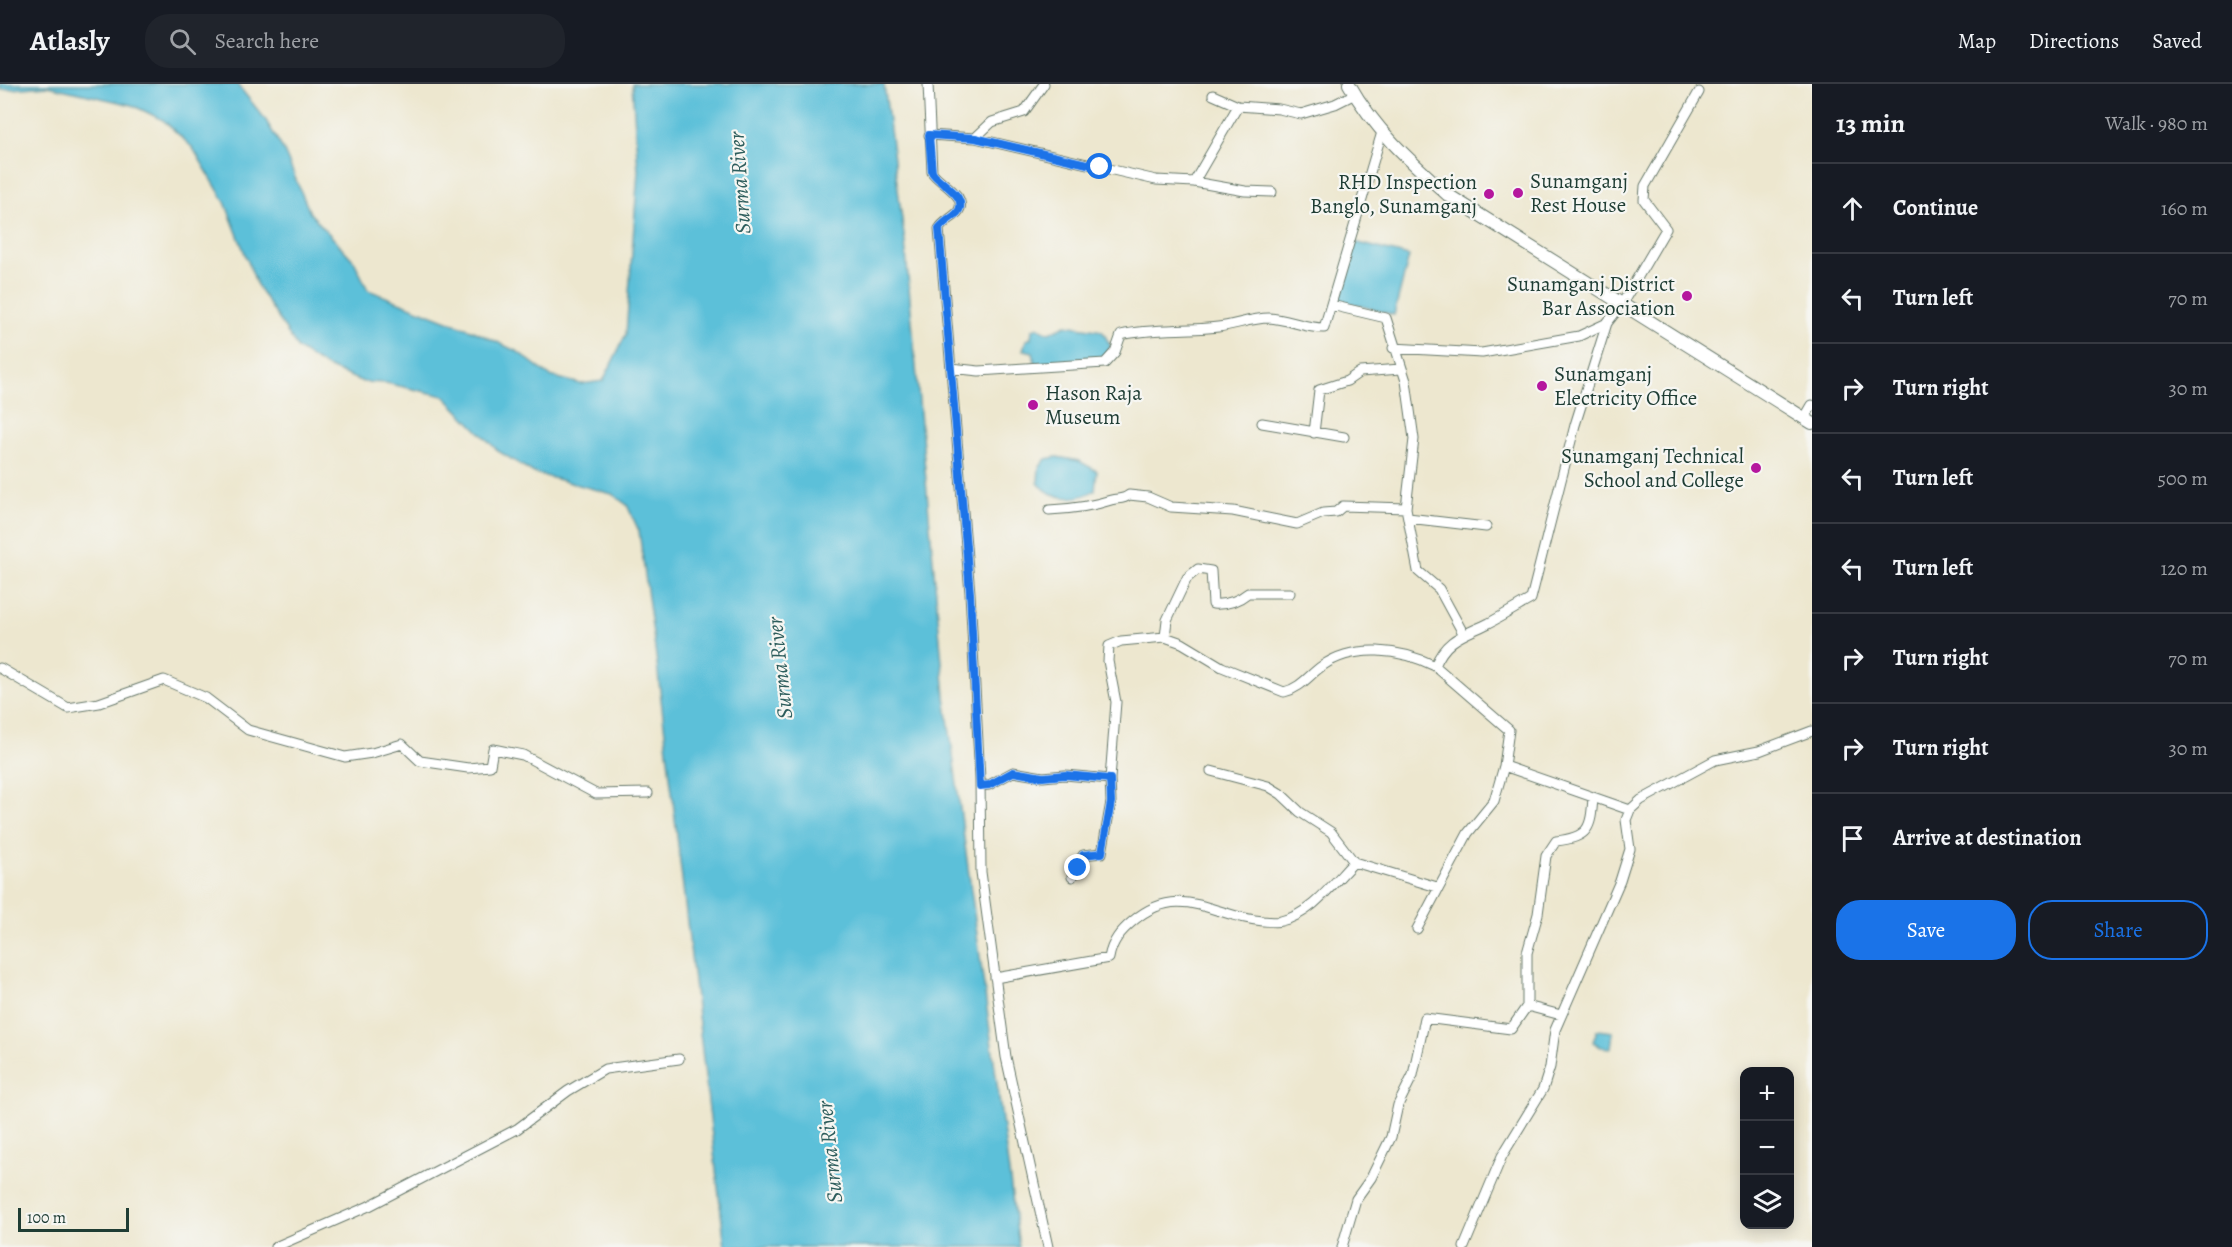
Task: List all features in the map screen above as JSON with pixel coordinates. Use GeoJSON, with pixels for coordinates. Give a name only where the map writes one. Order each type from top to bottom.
{"type":"FeatureCollection","features":[{"type":"Feature","properties":{"kind":"main road"},"geometry":{"type":"LineString","coordinates":[[1352,89],[1399,152],[1448,195],[1808,421]]}},
{"type":"Feature","properties":{"kind":"street"},"geometry":{"type":"LineString","coordinates":[[928,84],[932,172],[959,198],[961,204],[958,211],[939,229],[970,593],[980,786],[981,872],[1006,1057],[1048,1247]]}},
{"type":"Feature","properties":{"kind":"street"},"geometry":{"type":"LineString","coordinates":[[975,138],[992,122],[1024,112],[1044,84]]}},
{"type":"Feature","properties":{"kind":"street"},"geometry":{"type":"LineString","coordinates":[[1213,96],[1238,106],[1279,109],[1301,114],[1335,104],[1352,89]]}},
{"type":"Feature","properties":{"kind":"street"},"geometry":{"type":"LineString","coordinates":[[1435,666],[1452,641],[1463,633],[1488,623],[1531,599],[1575,425],[1607,323],[1622,304],[1666,229],[1644,200],[1645,186],[1699,93]]}},
{"type":"Feature","properties":{"kind":"street"},"geometry":{"type":"LineString","coordinates":[[1194,182],[1238,106]]}},
{"type":"Feature","properties":{"kind":"street"},"geometry":{"type":"LineString","coordinates":[[951,368],[979,371],[1105,363],[1115,352],[1121,335],[1144,329],[1162,332],[1190,330],[1268,318],[1307,328],[1324,328],[1382,132]]}},
{"type":"Feature","properties":{"kind":"street"},"geometry":{"type":"LineString","coordinates":[[929,135],[975,138],[1156,180],[1194,182],[1245,191],[1272,192]]}},
{"type":"Feature","properties":{"kind":"street"},"geometry":{"type":"LineString","coordinates":[[1331,305],[1386,318],[1393,348],[1406,381],[1414,439],[1407,513],[1418,571],[1439,589],[1463,633]]}},
{"type":"Feature","properties":{"kind":"street"},"geometry":{"type":"LineString","coordinates":[[1393,348],[1463,353],[1501,351],[1579,336],[1607,323]]}},
{"type":"Feature","properties":{"kind":"street"},"geometry":{"type":"LineString","coordinates":[[1314,433],[1319,390],[1347,381],[1360,372],[1401,369]]}},
{"type":"Feature","properties":{"kind":"street"},"geometry":{"type":"LineString","coordinates":[[1808,421],[1812,405]]}},
{"type":"Feature","properties":{"kind":"street"},"geometry":{"type":"LineString","coordinates":[[1262,423],[1344,437]]}},
{"type":"Feature","properties":{"kind":"street"},"geometry":{"type":"LineString","coordinates":[[1049,510],[1086,509],[1129,495],[1148,497],[1171,507],[1233,511],[1298,524],[1323,513],[1336,512],[1343,506],[1407,513],[1486,527]]}},
{"type":"Feature","properties":{"kind":"street"},"geometry":{"type":"LineString","coordinates":[[1165,637],[1167,620],[1187,578],[1198,569],[1211,571],[1213,604],[1221,605],[1240,599],[1248,593],[1290,593]]}},
{"type":"Feature","properties":{"kind":"street"},"geometry":{"type":"LineString","coordinates":[[1072,877],[1083,855],[1102,853],[1111,802],[1110,779],[1116,702],[1108,661],[1109,646],[1121,641],[1165,637],[1182,643],[1222,667],[1284,692],[1302,684],[1323,665],[1345,655],[1379,650],[1424,660],[1435,666],[1507,728],[1504,766],[1494,801],[1468,833],[1437,887],[1417,929]]}},
{"type":"Feature","properties":{"kind":"street"},"geometry":{"type":"LineString","coordinates":[[0,669],[68,708],[99,703],[164,680],[206,698],[248,730],[345,757],[372,753],[402,744],[420,761],[468,768],[490,766],[493,749],[523,755],[596,794],[648,793]]}},
{"type":"Feature","properties":{"kind":"street"},"geometry":{"type":"LineString","coordinates":[[1464,1247],[1502,1156],[1543,1089],[1550,1067],[1555,1030],[1620,880],[1630,849],[1626,820],[1630,810],[1641,800],[1715,760],[1759,751],[1812,731]]}},
{"type":"Feature","properties":{"kind":"street"},"geometry":{"type":"LineString","coordinates":[[1504,766],[1630,810]]}},
{"type":"Feature","properties":{"kind":"street"},"geometry":{"type":"LineString","coordinates":[[1211,771],[1268,786],[1281,794],[1300,812],[1331,832],[1354,862],[1437,887]]}},
{"type":"Feature","properties":{"kind":"street"},"geometry":{"type":"LineString","coordinates":[[980,786],[989,785],[1013,772],[1043,777],[1065,775],[1110,779]]}},
{"type":"Feature","properties":{"kind":"street"},"geometry":{"type":"LineString","coordinates":[[1342,1247],[1356,1199],[1371,1178],[1391,1137],[1398,1105],[1413,1075],[1425,1018],[1511,1029],[1527,1006],[1527,953],[1538,914],[1546,856],[1556,841],[1579,837],[1591,824],[1593,797]]}},
{"type":"Feature","properties":{"kind":"street"},"geometry":{"type":"LineString","coordinates":[[995,978],[1109,958],[1111,948],[1121,931],[1139,916],[1171,900],[1193,903],[1250,920],[1279,922],[1295,916],[1315,903],[1354,862]]}},
{"type":"Feature","properties":{"kind":"street"},"geometry":{"type":"LineString","coordinates":[[1527,1006],[1561,1015]]}},
{"type":"Feature","properties":{"kind":"street"},"geometry":{"type":"LineString","coordinates":[[275,1247],[369,1206],[517,1129],[568,1091],[605,1069],[679,1059]]}},
{"type":"Feature","properties":{"kind":"water","name":"Surma River"},"geometry":{"type":"Polygon","coordinates":[[[0,84],[237,84],[265,119],[284,151],[310,213],[354,261],[368,290],[476,332],[518,352],[550,376],[581,384],[603,381],[626,334],[638,171],[632,84],[884,84],[905,242],[945,696],[1019,1247],[725,1247],[656,656],[639,531],[627,505],[612,494],[534,473],[498,451],[444,396],[386,383],[363,382],[325,366],[298,349],[257,285],[225,202],[193,148],[163,120],[132,105],[48,86],[0,90],[0,84]]]}},
{"type":"Feature","properties":{"kind":"water"},"geometry":{"type":"Polygon","coordinates":[[[1355,242],[1409,256],[1394,315],[1339,300],[1355,242]]]}},
{"type":"Feature","properties":{"kind":"water"},"geometry":{"type":"Polygon","coordinates":[[[1066,325],[1102,331],[1111,346],[1102,362],[1035,364],[1033,352],[1023,350],[1026,340],[1031,338],[1032,330],[1037,327],[1049,333],[1066,325]]]}},
{"type":"Feature","properties":{"kind":"water"},"geometry":{"type":"Polygon","coordinates":[[[1057,457],[1079,461],[1097,471],[1095,490],[1073,498],[1057,496],[1044,489],[1038,483],[1039,468],[1046,459],[1057,457]]]}},
{"type":"Feature","properties":{"kind":"water"},"geometry":{"type":"Polygon","coordinates":[[[1597,1030],[1613,1032],[1611,1048],[1601,1047],[1593,1042],[1597,1030]]]}},
{"type":"Feature","properties":{"kind":"place","name":"Sunamganj Rest House"},"geometry":{"type":"Point","coordinates":[1518,193]}},
{"type":"Feature","properties":{"kind":"place","name":"RHD Inspection Banglo, Sunamganj"},"geometry":{"type":"Point","coordinates":[1489,194]}},
{"type":"Feature","properties":{"kind":"place","name":"Sunamganj District Bar Association"},"geometry":{"type":"Point","coordinates":[1687,296]}},
{"type":"Feature","properties":{"kind":"place","name":"Sunamganj Electricity Office"},"geometry":{"type":"Point","coordinates":[1542,386]}},
{"type":"Feature","properties":{"kind":"place","name":"Hason Raja Museum"},"geometry":{"type":"Point","coordinates":[1033,405]}},
{"type":"Feature","properties":{"kind":"place","name":"Sunamganj Technical School and College"},"geometry":{"type":"Point","coordinates":[1756,468]}},
{"type":"Feature","properties":{"kind":"route"},"geometry":{"type":"LineString","coordinates":[[1078,868],[1083,855],[1102,853],[1111,802],[1110,779],[1065,775],[1043,777],[1013,772],[989,785],[980,786],[970,593],[939,229],[958,211],[961,204],[959,198],[948,187],[934,177],[929,135],[975,138],[1100,167]]}}]}
